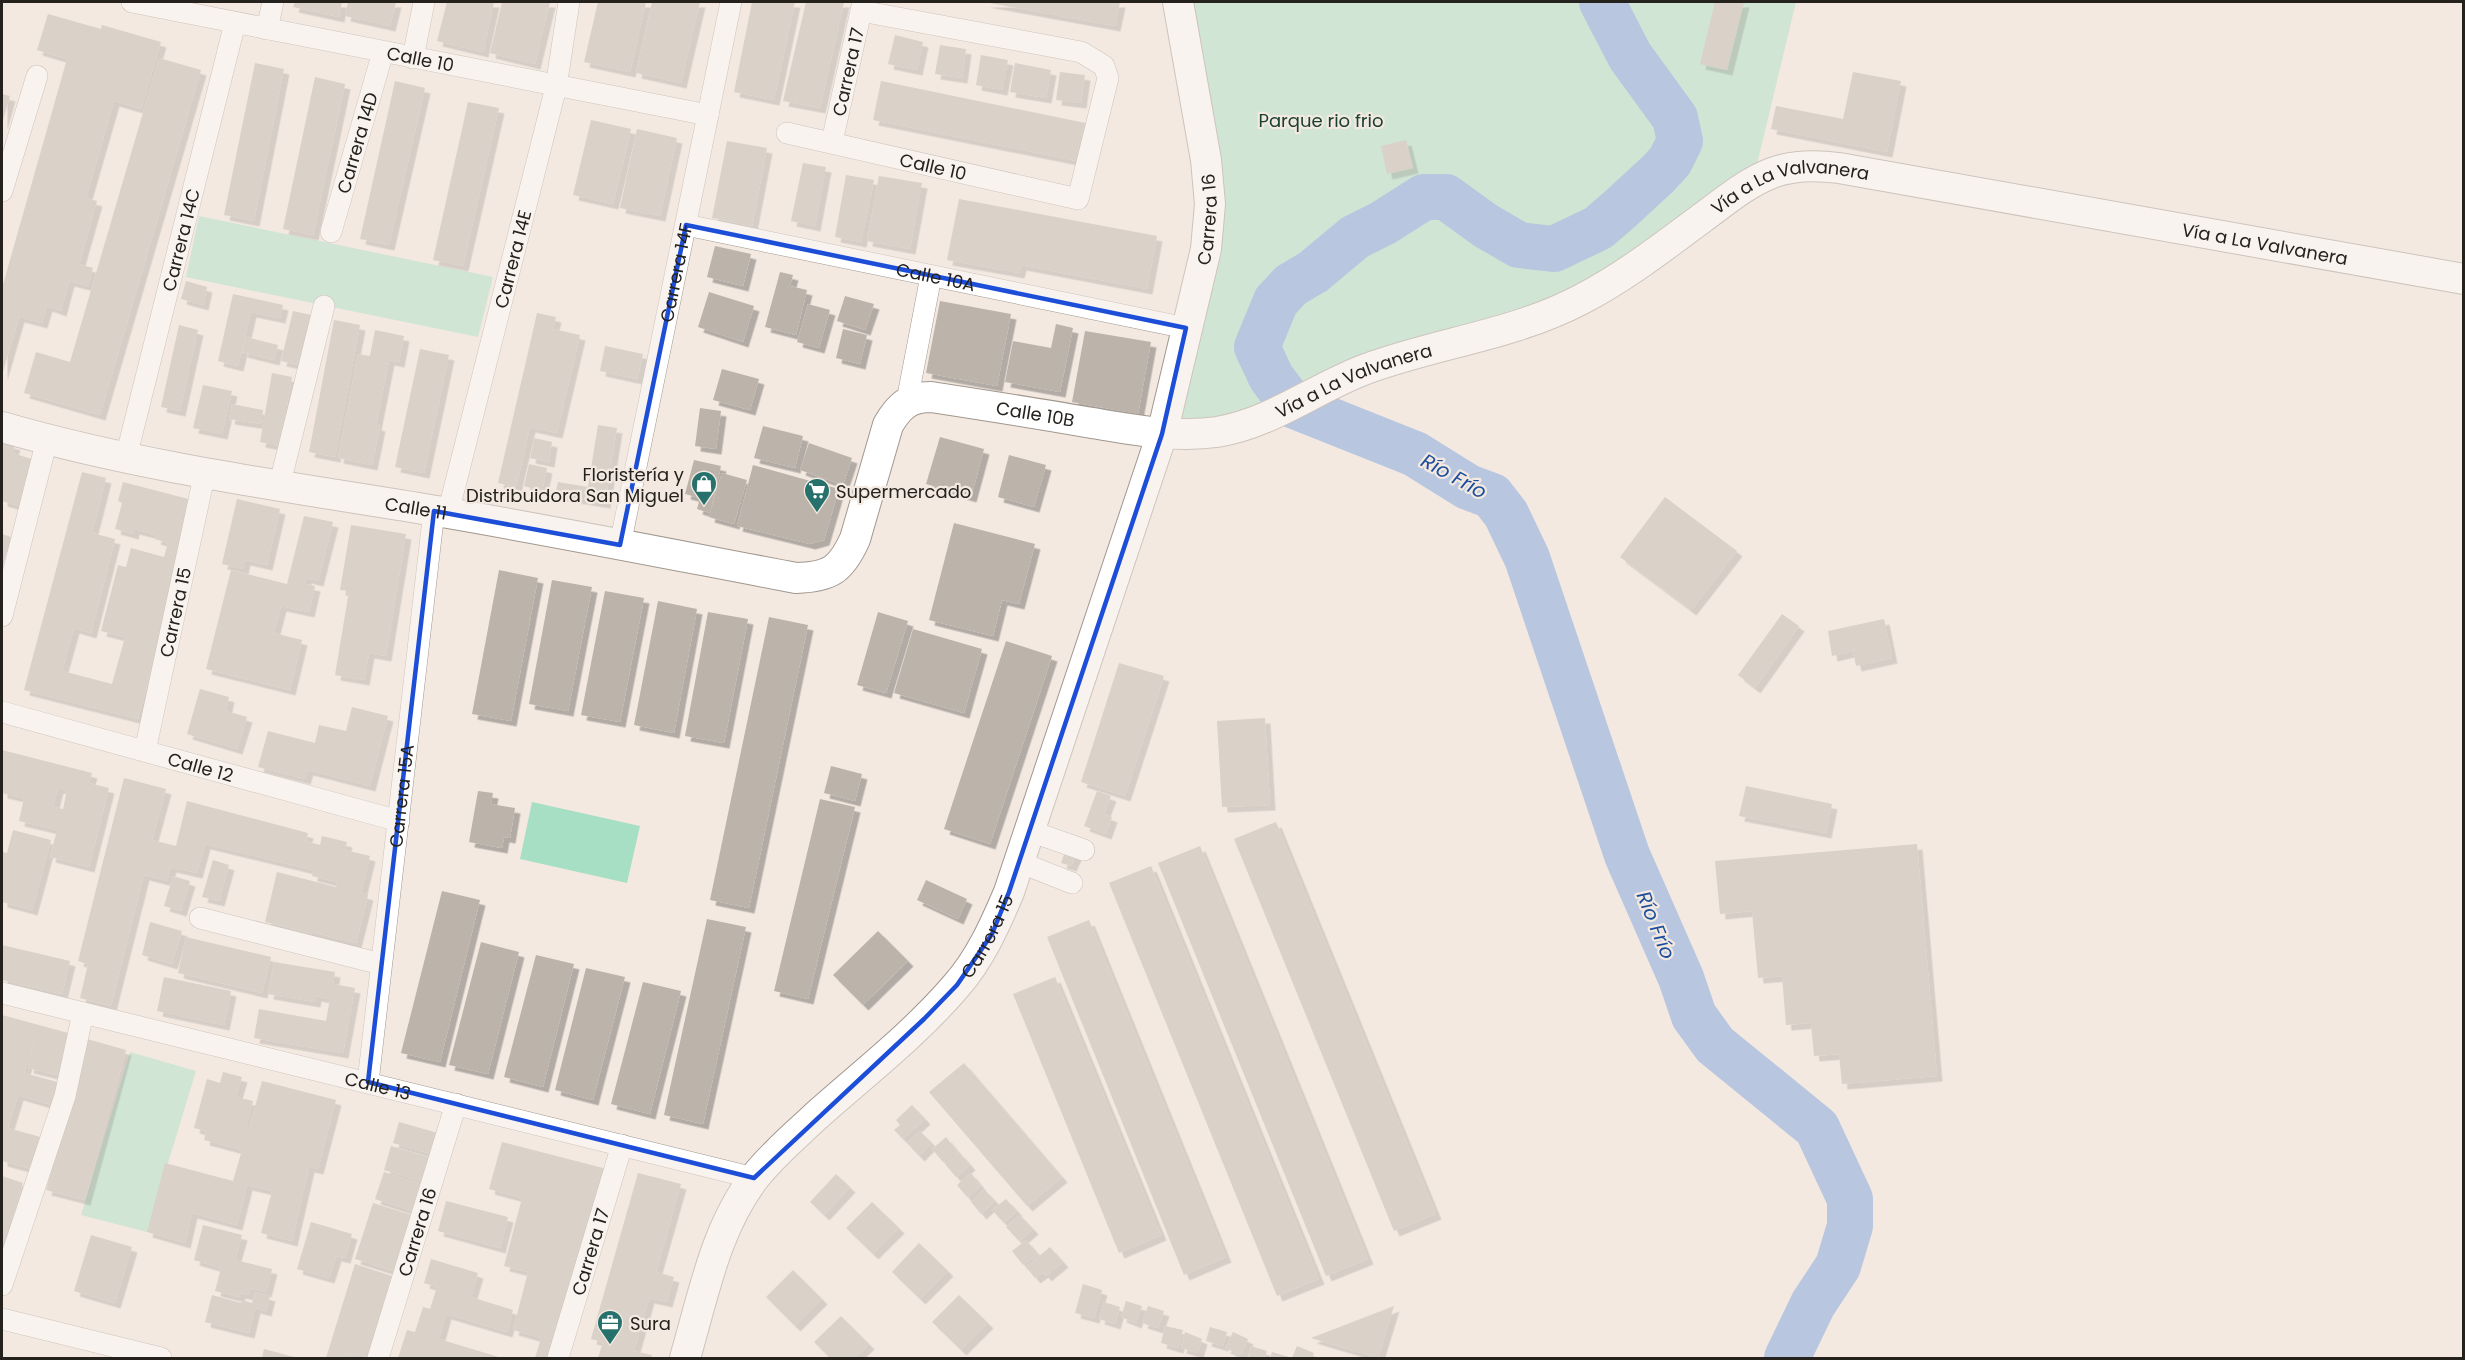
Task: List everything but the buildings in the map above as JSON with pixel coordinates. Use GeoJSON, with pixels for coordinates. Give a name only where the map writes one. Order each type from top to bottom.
{"type":"FeatureCollection","features":[{"type":"Feature","properties":{"kind":"street","name":"Calle 10"},"geometry":{"type":"LineString","coordinates":[[132,2],[708,116]]}},
{"type":"Feature","properties":{"kind":"street"},"geometry":{"type":"LineString","coordinates":[[267,28],[273,2]]}},
{"type":"Feature","properties":{"kind":"street"},"geometry":{"type":"LineString","coordinates":[[413,58],[424,2]]}},
{"type":"Feature","properties":{"kind":"street","name":"Carrera 14E"},"geometry":{"type":"LineString","coordinates":[[441,512],[556,87],[569,2]]}},
{"type":"Feature","properties":{"kind":"street","name":"Carrera 14F"},"geometry":{"type":"LineString","coordinates":[[620,545],[731,2]]}},
{"type":"Feature","properties":{"kind":"street","name":"Carrera 16"},"geometry":{"type":"LineString","coordinates":[[1162,434],[1206,249],[1210,204],[1206,160],[1178,2]]}},
{"type":"Feature","properties":{"kind":"street","name":"Calle 10"},"geometry":{"type":"LineString","coordinates":[[787,133],[1078,199],[1108,78],[1104,66],[1081,52],[862,7]]}},
{"type":"Feature","properties":{"kind":"street","name":"Carrera 17"},"geometry":{"type":"LineString","coordinates":[[832,142],[862,7]]}},
{"type":"Feature","properties":{"kind":"street","name":"Carrera 14C"},"geometry":{"type":"LineString","coordinates":[[126,457],[235,22]]}},
{"type":"Feature","properties":{"kind":"street","name":"Carrera 14D"},"geometry":{"type":"LineString","coordinates":[[331,232],[383,52]]}},
{"type":"Feature","properties":{"kind":"street"},"geometry":{"type":"LineString","coordinates":[[2,191],[37,76]]}},
{"type":"Feature","properties":{"kind":"street","name":"Vía a La Valvanera"},"geometry":{"type":"LineString","coordinates":[[1162,434],[1218,432],[1274,415],[1326,387],[1369,368],[1556,312],[1608,284],[1661,249],[1753,181],[1774,172],[1800,166],[1821,165],[1839,168],[2463,279]]}},
{"type":"Feature","properties":{"kind":"street","name":"Calle 10A"},"geometry":{"type":"LineString","coordinates":[[686,225],[1186,328]]}},
{"type":"Feature","properties":{"kind":"street"},"geometry":{"type":"LineString","coordinates":[[907,401],[931,276]]}},
{"type":"Feature","properties":{"kind":"street"},"geometry":{"type":"LineString","coordinates":[[279,487],[324,306]]}},
{"type":"Feature","properties":{"kind":"street","name":"Calle 10B"},"geometry":{"type":"LineString","coordinates":[[907,401],[932,397],[1162,434]]}},
{"type":"Feature","properties":{"kind":"street","name":"Calle 11"},"geometry":{"type":"LineString","coordinates":[[2,428],[46,440],[279,487],[441,512],[796,578],[816,578],[830,573],[848,554],[855,538],[888,425],[897,410],[907,401]]}},
{"type":"Feature","properties":{"kind":"street","name":"Carrera 15"},"geometry":{"type":"LineString","coordinates":[[685,1359],[719,1240],[754,1178],[779,1150],[924,1019],[957,985],[992,934],[1020,862],[1162,434]]}},
{"type":"Feature","properties":{"kind":"street"},"geometry":{"type":"LineString","coordinates":[[2,616],[46,440]]}},
{"type":"Feature","properties":{"kind":"street","name":"Carrera 15"},"geometry":{"type":"LineString","coordinates":[[145,751],[205,472]]}},
{"type":"Feature","properties":{"kind":"street","name":"Carrera 15A"},"geometry":{"type":"LineString","coordinates":[[368,1082],[399,820],[441,512]]}},
{"type":"Feature","properties":{"kind":"street","name":"Calle 12"},"geometry":{"type":"LineString","coordinates":[[2,712],[399,820]]}},
{"type":"Feature","properties":{"kind":"street"},"geometry":{"type":"LineString","coordinates":[[1030,831],[1084,850]]}},
{"type":"Feature","properties":{"kind":"street"},"geometry":{"type":"LineString","coordinates":[[1020,862],[1072,883]]}},
{"type":"Feature","properties":{"kind":"street"},"geometry":{"type":"LineString","coordinates":[[200,918],[381,964]]}},
{"type":"Feature","properties":{"kind":"street","name":"Calle 13"},"geometry":{"type":"LineString","coordinates":[[2,993],[754,1178]]}},
{"type":"Feature","properties":{"kind":"street"},"geometry":{"type":"LineString","coordinates":[[2,1285],[65,1096],[83,1013]]}},
{"type":"Feature","properties":{"kind":"street","name":"Carrera 16"},"geometry":{"type":"LineString","coordinates":[[378,1359],[456,1104]]}},
{"type":"Feature","properties":{"kind":"street","name":"Carrera 17"},"geometry":{"type":"LineString","coordinates":[[558,1359],[622,1145]]}},
{"type":"Feature","properties":{"kind":"street"},"geometry":{"type":"LineString","coordinates":[[2,1319],[160,1359]]}},
{"type":"Feature","properties":{"kind":"highlighted area"},"geometry":{"type":"Polygon","coordinates":[[[686,225],[1186,328],[1162,434],[1009,892],[992,934],[957,985],[924,1019],[754,1178],[368,1082],[434,511],[620,545],[686,225]]]}},
{"type":"Feature","properties":{"kind":"green space","name":"Parque rio frio"},"geometry":{"type":"Polygon","coordinates":[[[1178,2],[1796,2],[1753,181],[1636,264],[1326,387],[1162,434],[1206,249],[1178,2]]]}},
{"type":"Feature","properties":{"kind":"green space"},"geometry":{"type":"Polygon","coordinates":[[[199,216],[493,277],[478,337],[186,277],[199,216]]]}},
{"type":"Feature","properties":{"kind":"green space"},"geometry":{"type":"Polygon","coordinates":[[[532,802],[640,826],[627,883],[520,859],[532,802]]]}},
{"type":"Feature","properties":{"kind":"green space"},"geometry":{"type":"Polygon","coordinates":[[[130,1052],[196,1071],[147,1232],[81,1215],[130,1052]]]}},
{"type":"Feature","properties":{"kind":"waterway","name":"Río Frío"},"geometry":{"type":"LineString","coordinates":[[1602,2],[1630,56],[1675,118],[1680,141],[1670,161],[1658,174],[1598,228],[1554,249],[1519,245],[1486,226],[1446,197],[1424,197],[1383,223],[1355,237],[1313,272],[1291,285],[1276,301],[1257,347],[1271,377],[1292,405],[1415,454],[1468,487],[1492,496],[1506,514],[1527,558],[1627,855],[1681,978],[1694,1016],[1715,1045],[1817,1128],[1850,1199],[1850,1226],[1838,1266],[1813,1304],[1787,1358]]}},
{"type":"Feature","properties":{"kind":"place","name":"Floristería y Distribuidora San Miguel"},"geometry":{"type":"Point","coordinates":[704,507]}},
{"type":"Feature","properties":{"kind":"place","name":"Supermercado"},"geometry":{"type":"Point","coordinates":[817,514]}},
{"type":"Feature","properties":{"kind":"place","name":"Sura"},"geometry":{"type":"Point","coordinates":[610,1346]}}]}
